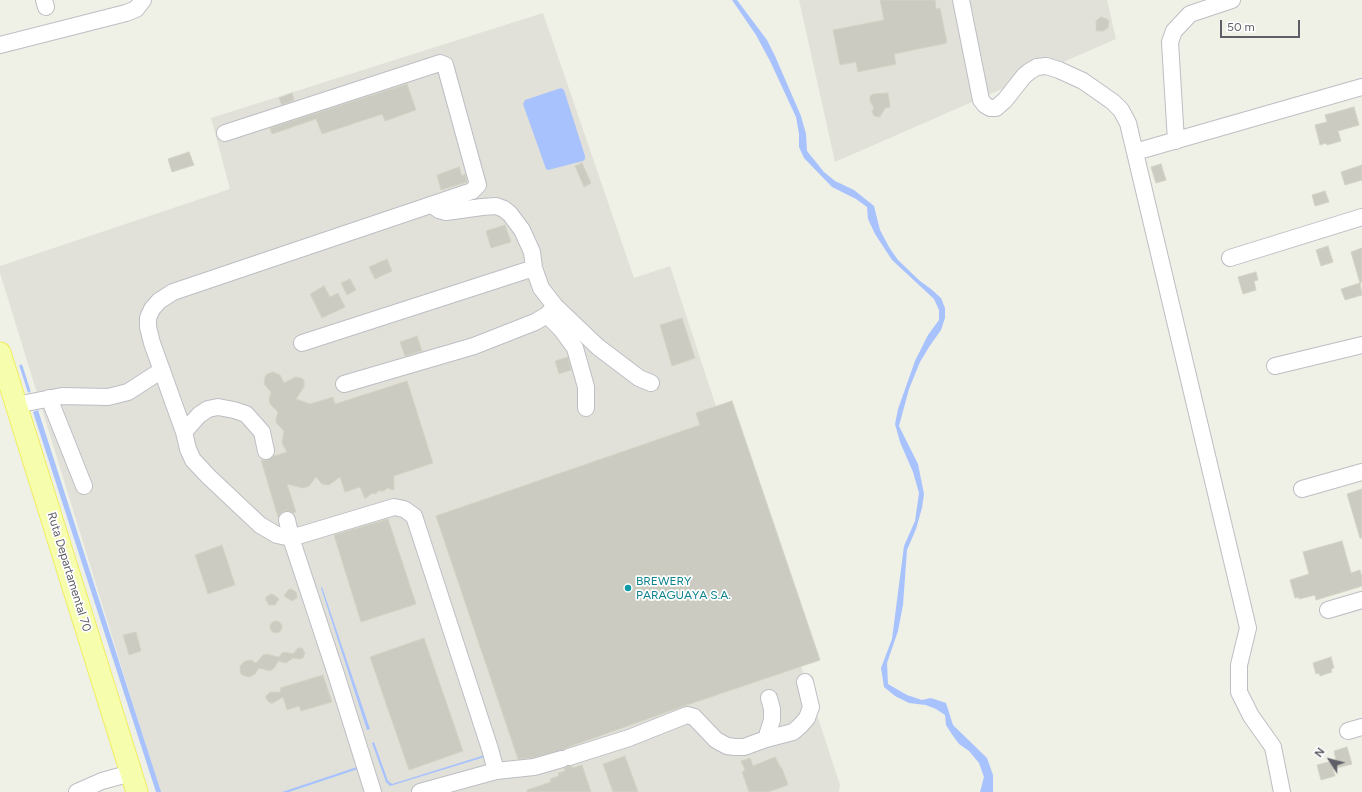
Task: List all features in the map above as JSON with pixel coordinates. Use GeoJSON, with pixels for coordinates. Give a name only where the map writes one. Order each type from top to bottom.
{"type":"FeatureCollection","features":[{"type":"Feature","properties":{"kind":"main road","name":"Ruta Departamental 70"},"geometry":{"type":"LineString","coordinates":[[0,352],[4,378],[16,405],[134,783]]}},
{"type":"Feature","properties":{"kind":"street"},"geometry":{"type":"LineString","coordinates":[[0,45],[126,13],[136,9],[146,0]]}},
{"type":"Feature","properties":{"kind":"street"},"geometry":{"type":"LineString","coordinates":[[961,0],[981,100],[985,105],[990,108],[996,108],[1005,100],[1024,76],[1037,67],[1046,66],[1059,70],[1082,81],[1113,102],[1121,110],[1128,123],[1248,628],[1240,665],[1239,692],[1251,716],[1272,747],[1282,792]]}},
{"type":"Feature","properties":{"kind":"street"},"geometry":{"type":"LineString","coordinates":[[1176,141],[1170,42],[1174,32],[1190,14],[1232,0]]}},
{"type":"Feature","properties":{"kind":"street"},"geometry":{"type":"LineString","coordinates":[[225,134],[435,64],[440,63],[445,65],[478,185],[472,191],[173,292],[159,301],[152,309],[148,318],[148,327],[152,343],[193,460],[208,477],[260,525],[277,535],[291,538],[394,507],[404,509],[414,516],[488,742],[496,771]]}},
{"type":"Feature","properties":{"kind":"street"},"geometry":{"type":"LineString","coordinates":[[1135,152],[1362,87]]}},
{"type":"Feature","properties":{"kind":"street"},"geometry":{"type":"LineString","coordinates":[[432,205],[439,210],[446,212],[496,206],[504,209],[510,214],[522,230],[532,252],[534,268],[551,310],[561,329],[575,348],[586,387],[586,408]]}},
{"type":"Feature","properties":{"kind":"street"},"geometry":{"type":"LineString","coordinates":[[1230,258],[1362,217]]}},
{"type":"Feature","properties":{"kind":"street"},"geometry":{"type":"LineString","coordinates":[[302,343],[534,268]]}},
{"type":"Feature","properties":{"kind":"street"},"geometry":{"type":"LineString","coordinates":[[551,310],[639,378],[651,384]]}},
{"type":"Feature","properties":{"kind":"street"},"geometry":{"type":"LineString","coordinates":[[344,384],[474,346],[535,322],[551,310]]}},
{"type":"Feature","properties":{"kind":"street"},"geometry":{"type":"LineString","coordinates":[[1275,366],[1362,345]]}},
{"type":"Feature","properties":{"kind":"street"},"geometry":{"type":"LineString","coordinates":[[16,405],[62,396],[108,397],[128,392],[162,370]]}},
{"type":"Feature","properties":{"kind":"street"},"geometry":{"type":"LineString","coordinates":[[49,398],[84,486]]}},
{"type":"Feature","properties":{"kind":"street"},"geometry":{"type":"LineString","coordinates":[[184,432],[199,415],[208,409],[218,407],[234,410],[246,414],[262,432],[266,451]]}},
{"type":"Feature","properties":{"kind":"street"},"geometry":{"type":"LineString","coordinates":[[1302,489],[1362,472]]}},
{"type":"Feature","properties":{"kind":"street"},"geometry":{"type":"LineString","coordinates":[[287,520],[291,538],[373,792]]}},
{"type":"Feature","properties":{"kind":"street"},"geometry":{"type":"LineString","coordinates":[[1328,610],[1362,600]]}},
{"type":"Feature","properties":{"kind":"street"},"geometry":{"type":"LineString","coordinates":[[420,792],[496,771],[534,767],[629,738],[687,716],[694,717],[716,740],[727,746],[744,747],[766,739],[793,732],[800,726],[807,718],[810,707],[805,682]]}},
{"type":"Feature","properties":{"kind":"street"},"geometry":{"type":"LineString","coordinates":[[766,739],[772,720],[772,709],[769,698]]}},
{"type":"Feature","properties":{"kind":"street"},"geometry":{"type":"LineString","coordinates":[[77,792],[102,781],[134,783]]}},
{"type":"Feature","properties":{"kind":"shaded area"},"geometry":{"type":"Polygon","coordinates":[[[799,0],[1107,0],[1116,39],[835,162],[799,0]]]}},
{"type":"Feature","properties":{"kind":"shaded area"},"geometry":{"type":"Polygon","coordinates":[[[543,13],[634,278],[670,266],[840,785],[839,792],[160,792],[0,273],[0,266],[230,189],[211,118],[543,13]]]}},
{"type":"Feature","properties":{"kind":"water"},"geometry":{"type":"Polygon","coordinates":[[[732,0],[737,0],[767,40],[775,56],[801,116],[806,134],[807,151],[824,172],[835,181],[854,190],[874,206],[880,230],[898,260],[941,298],[945,308],[945,318],[941,330],[920,362],[909,389],[899,426],[918,464],[924,494],[916,529],[907,550],[903,605],[898,631],[887,663],[888,684],[907,695],[922,700],[931,698],[946,703],[953,725],[987,758],[993,775],[993,792],[980,792],[984,777],[979,763],[969,751],[959,744],[951,733],[946,725],[945,715],[926,705],[909,703],[895,696],[884,687],[881,668],[892,639],[904,546],[915,521],[919,493],[913,472],[900,442],[895,424],[898,409],[915,361],[928,335],[939,320],[939,310],[934,299],[892,260],[875,234],[868,219],[867,207],[856,199],[832,187],[804,158],[799,147],[799,134],[796,117],[756,35],[732,0]]]}},
{"type":"Feature","properties":{"kind":"water"},"geometry":{"type":"Polygon","coordinates":[[[561,88],[564,90],[585,159],[583,161],[548,170],[546,169],[523,104],[525,100],[561,88]]]}},
{"type":"Feature","properties":{"kind":"water"},"geometry":{"type":"Polygon","coordinates":[[[38,410],[161,792],[156,792],[33,412],[38,410]]]}},
{"type":"Feature","properties":{"kind":"water"},"geometry":{"type":"Polygon","coordinates":[[[322,587],[370,729],[367,730],[321,588],[322,587]]]}},
{"type":"Feature","properties":{"kind":"water"},"geometry":{"type":"Polygon","coordinates":[[[374,742],[388,781],[392,784],[488,754],[488,756],[390,786],[386,782],[372,743],[374,742]]]}},
{"type":"Feature","properties":{"kind":"water"},"geometry":{"type":"Polygon","coordinates":[[[357,767],[358,769],[289,792],[282,792],[357,767]]]}},
{"type":"Feature","properties":{"kind":"building"},"geometry":{"type":"Polygon","coordinates":[[[880,0],[935,0],[936,9],[940,8],[947,43],[894,54],[896,64],[858,72],[856,62],[840,65],[833,30],[884,20],[880,0]]]}},
{"type":"Feature","properties":{"kind":"building"},"geometry":{"type":"Polygon","coordinates":[[[1101,17],[1109,21],[1108,28],[1103,31],[1096,31],[1096,21],[1101,17]]]}},
{"type":"Feature","properties":{"kind":"building"},"geometry":{"type":"Polygon","coordinates":[[[407,84],[416,110],[385,121],[382,114],[322,134],[316,119],[272,134],[270,128],[407,84]]]}},
{"type":"Feature","properties":{"kind":"building"},"geometry":{"type":"Polygon","coordinates":[[[292,93],[294,100],[282,105],[279,98],[292,93]]]}},
{"type":"Feature","properties":{"kind":"building"},"geometry":{"type":"Polygon","coordinates":[[[888,93],[890,107],[885,108],[880,117],[874,116],[872,111],[874,108],[870,101],[870,96],[873,94],[888,93]]]}},
{"type":"Feature","properties":{"kind":"building"},"geometry":{"type":"Polygon","coordinates":[[[1354,107],[1359,125],[1338,131],[1341,141],[1327,145],[1326,143],[1320,145],[1315,125],[1327,122],[1325,115],[1354,107]]]}},
{"type":"Feature","properties":{"kind":"building"},"geometry":{"type":"Polygon","coordinates":[[[189,152],[194,165],[172,172],[168,159],[189,152]]]}},
{"type":"Feature","properties":{"kind":"building"},"geometry":{"type":"Polygon","coordinates":[[[582,163],[591,183],[584,187],[575,166],[582,163]]]}},
{"type":"Feature","properties":{"kind":"building"},"geometry":{"type":"Polygon","coordinates":[[[1161,164],[1166,180],[1156,183],[1151,167],[1161,164]]]}},
{"type":"Feature","properties":{"kind":"building"},"geometry":{"type":"Polygon","coordinates":[[[1362,165],[1362,180],[1345,185],[1341,172],[1362,165]]]}},
{"type":"Feature","properties":{"kind":"building"},"geometry":{"type":"Polygon","coordinates":[[[459,167],[462,176],[465,174],[467,182],[441,190],[437,175],[459,167]]]}},
{"type":"Feature","properties":{"kind":"building"},"geometry":{"type":"Polygon","coordinates":[[[1325,191],[1329,202],[1315,206],[1312,195],[1325,191]]]}},
{"type":"Feature","properties":{"kind":"building"},"geometry":{"type":"Polygon","coordinates":[[[505,225],[511,242],[491,248],[486,231],[505,225]]]}},
{"type":"Feature","properties":{"kind":"building"},"geometry":{"type":"Polygon","coordinates":[[[1328,246],[1333,262],[1321,266],[1316,250],[1328,246]]]}},
{"type":"Feature","properties":{"kind":"building"},"geometry":{"type":"Polygon","coordinates":[[[1362,248],[1362,282],[1360,283],[1351,252],[1362,248]]]}},
{"type":"Feature","properties":{"kind":"building"},"geometry":{"type":"Polygon","coordinates":[[[387,259],[392,271],[375,279],[369,267],[387,259]]]}},
{"type":"Feature","properties":{"kind":"building"},"geometry":{"type":"Polygon","coordinates":[[[1256,272],[1258,280],[1254,281],[1256,290],[1243,294],[1238,277],[1256,272]]]}},
{"type":"Feature","properties":{"kind":"building"},"geometry":{"type":"Polygon","coordinates":[[[350,279],[356,290],[347,295],[341,283],[350,279]]]}},
{"type":"Feature","properties":{"kind":"building"},"geometry":{"type":"Polygon","coordinates":[[[1360,283],[1362,295],[1345,300],[1341,289],[1360,283]]]}},
{"type":"Feature","properties":{"kind":"building"},"geometry":{"type":"Polygon","coordinates":[[[324,286],[330,297],[338,293],[345,307],[322,318],[310,294],[324,286]]]}},
{"type":"Feature","properties":{"kind":"building"},"geometry":{"type":"Polygon","coordinates":[[[682,318],[695,358],[672,366],[660,325],[682,318]]]}},
{"type":"Feature","properties":{"kind":"building"},"geometry":{"type":"Polygon","coordinates":[[[417,336],[422,351],[405,356],[400,342],[417,336]]]}},
{"type":"Feature","properties":{"kind":"building"},"geometry":{"type":"Polygon","coordinates":[[[568,357],[571,370],[559,374],[555,361],[568,357]]]}},
{"type":"Feature","properties":{"kind":"building"},"geometry":{"type":"Polygon","coordinates":[[[273,372],[280,375],[284,383],[295,377],[304,380],[304,387],[296,399],[310,404],[333,397],[335,404],[407,381],[433,463],[394,476],[394,490],[387,488],[384,491],[378,491],[376,494],[372,493],[365,499],[360,487],[345,492],[340,477],[329,485],[322,484],[316,477],[309,486],[303,488],[287,484],[296,512],[293,513],[285,511],[278,517],[261,460],[268,460],[274,456],[287,452],[282,443],[284,431],[276,423],[278,412],[270,404],[269,400],[271,392],[264,384],[267,374],[273,372]]]}},
{"type":"Feature","properties":{"kind":"building","name":"BREWERY PARAGUAYA S.A."},"geometry":{"type":"Polygon","coordinates":[[[732,401],[820,660],[684,706],[563,750],[532,758],[518,759],[436,516],[700,425],[696,413],[732,401]]]}},
{"type":"Feature","properties":{"kind":"building"},"geometry":{"type":"Polygon","coordinates":[[[1362,489],[1362,538],[1360,538],[1347,494],[1362,489]]]}},
{"type":"Feature","properties":{"kind":"building"},"geometry":{"type":"Polygon","coordinates":[[[388,519],[416,604],[361,622],[334,535],[388,519]]]}},
{"type":"Feature","properties":{"kind":"building"},"geometry":{"type":"Polygon","coordinates":[[[1342,541],[1351,573],[1360,570],[1362,586],[1316,600],[1315,595],[1299,599],[1299,597],[1295,598],[1290,580],[1309,574],[1303,552],[1342,541]]]}},
{"type":"Feature","properties":{"kind":"building"},"geometry":{"type":"Polygon","coordinates":[[[222,545],[235,585],[208,594],[195,555],[222,545]]]}},
{"type":"Feature","properties":{"kind":"building"},"geometry":{"type":"Polygon","coordinates":[[[291,589],[296,592],[297,595],[297,598],[292,601],[284,596],[288,590],[291,589]]]}},
{"type":"Feature","properties":{"kind":"building"},"geometry":{"type":"Polygon","coordinates":[[[271,594],[279,599],[275,605],[269,605],[266,600],[266,597],[271,594]]]}},
{"type":"Feature","properties":{"kind":"building"},"geometry":{"type":"Polygon","coordinates":[[[274,621],[278,621],[282,627],[278,633],[274,633],[270,629],[270,625],[274,621]]]}},
{"type":"Feature","properties":{"kind":"building"},"geometry":{"type":"Polygon","coordinates":[[[136,632],[141,651],[129,655],[123,635],[136,632]]]}},
{"type":"Feature","properties":{"kind":"building"},"geometry":{"type":"Polygon","coordinates":[[[424,638],[463,751],[409,770],[370,657],[424,638]]]}},
{"type":"Feature","properties":{"kind":"building"},"geometry":{"type":"Polygon","coordinates":[[[299,648],[302,648],[305,653],[303,658],[293,658],[286,663],[278,661],[275,667],[270,671],[259,668],[255,674],[249,677],[242,675],[240,672],[240,666],[245,661],[251,660],[256,663],[263,655],[266,654],[279,657],[285,652],[293,654],[299,648]]]}},
{"type":"Feature","properties":{"kind":"building"},"geometry":{"type":"Polygon","coordinates":[[[1331,657],[1334,668],[1331,669],[1332,672],[1320,676],[1319,673],[1316,674],[1313,663],[1331,657]]]}},
{"type":"Feature","properties":{"kind":"building"},"geometry":{"type":"Polygon","coordinates":[[[323,675],[332,702],[301,711],[299,706],[287,710],[283,697],[273,703],[270,703],[266,699],[266,696],[270,692],[281,692],[280,688],[323,675]]]}},
{"type":"Feature","properties":{"kind":"building"},"geometry":{"type":"Polygon","coordinates":[[[1347,747],[1352,764],[1333,769],[1335,776],[1321,780],[1317,765],[1336,760],[1334,751],[1347,747]]]}},
{"type":"Feature","properties":{"kind":"building"},"geometry":{"type":"Polygon","coordinates":[[[625,756],[638,792],[613,792],[603,764],[625,756]]]}},
{"type":"Feature","properties":{"kind":"building"},"geometry":{"type":"Polygon","coordinates":[[[775,757],[782,768],[788,785],[768,792],[749,792],[742,772],[745,770],[741,761],[750,758],[753,766],[775,757]]]}},
{"type":"Feature","properties":{"kind":"building"},"geometry":{"type":"Polygon","coordinates":[[[582,765],[591,792],[527,792],[527,790],[551,782],[550,779],[559,776],[558,773],[565,771],[564,768],[568,766],[572,766],[573,768],[582,765]]]}},
{"type":"Feature","properties":{"kind":"waterway"},"geometry":{"type":"LineString","coordinates":[[21,366],[29,391]]}},
{"type":"Feature","properties":{"kind":"place","name":"BREWERY PARAGUAYA S.A."},"geometry":{"type":"Point","coordinates":[628,588]}}]}
